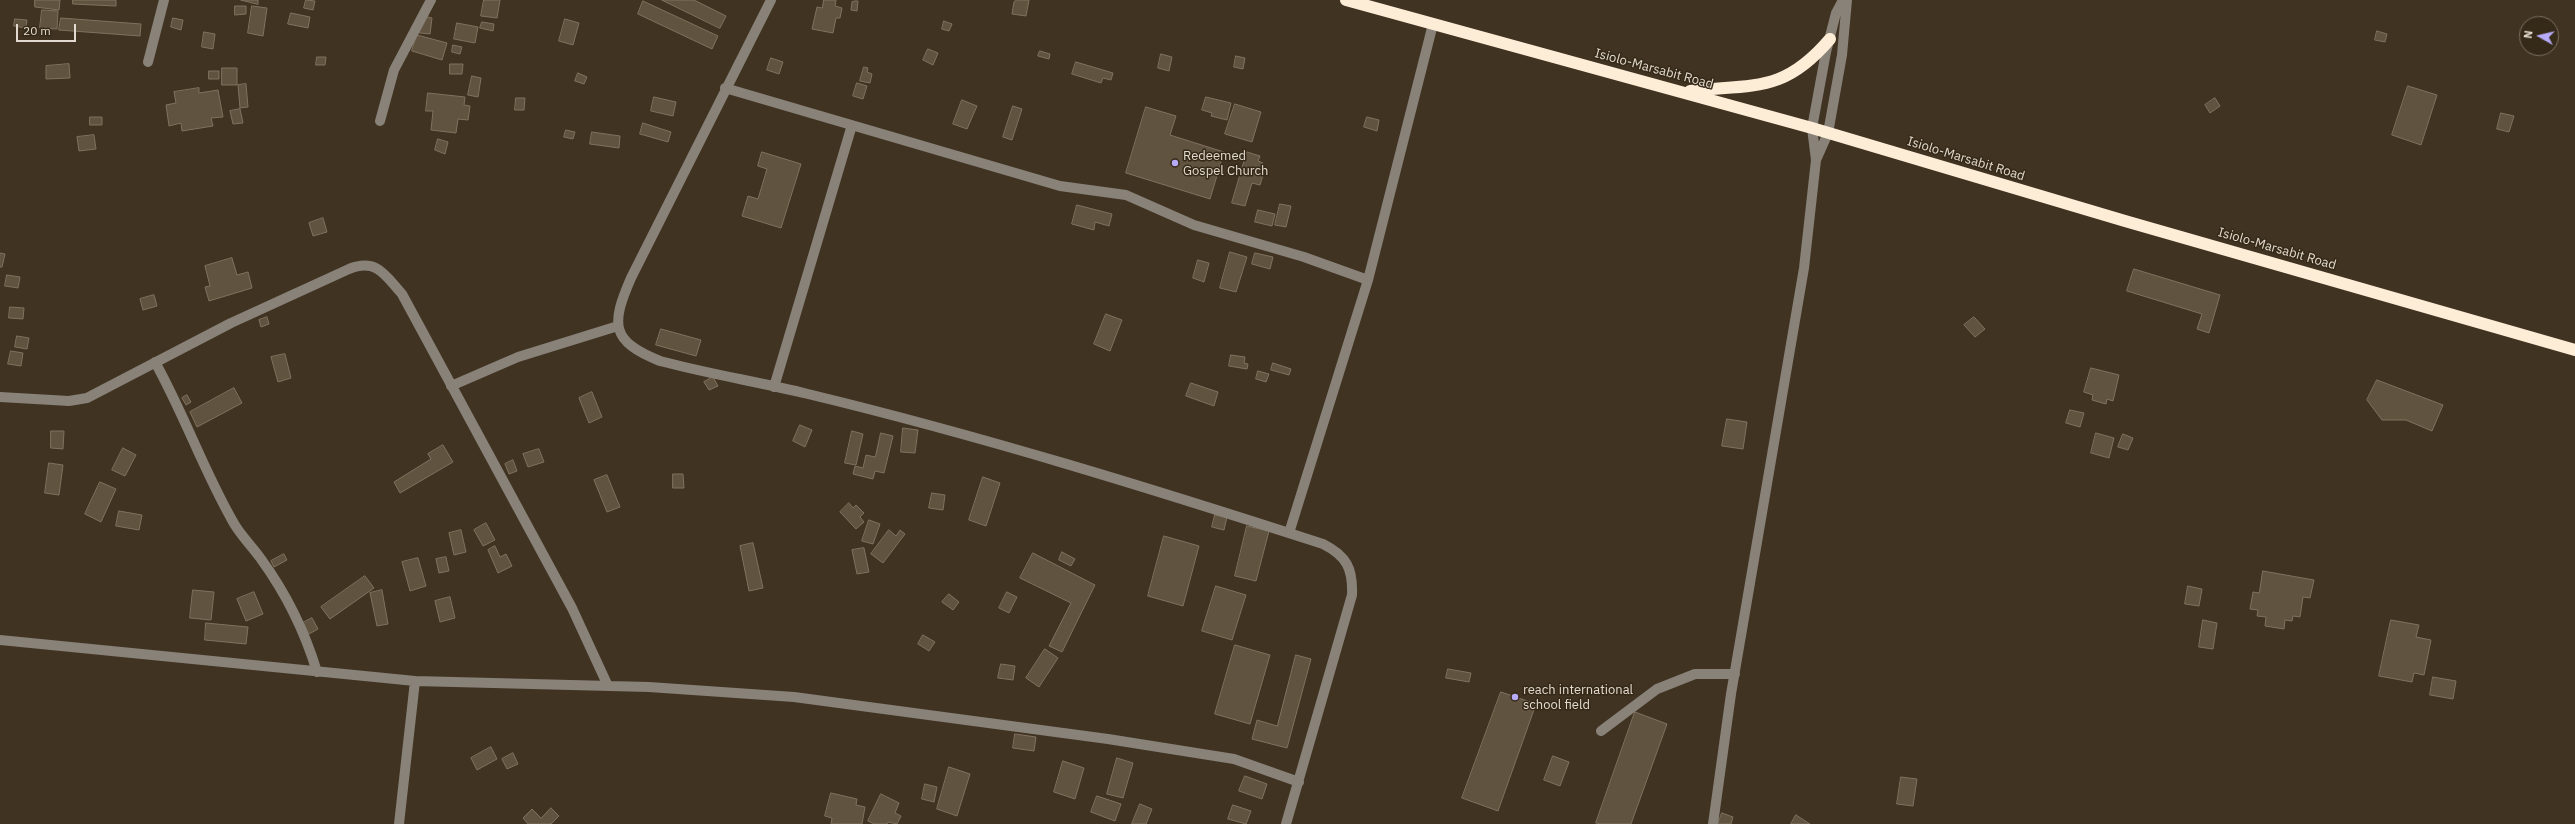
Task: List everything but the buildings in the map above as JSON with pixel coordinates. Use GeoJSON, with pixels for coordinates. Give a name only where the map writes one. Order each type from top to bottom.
{"type":"FeatureCollection","features":[{"type":"Feature","properties":{"kind":"highway","name":"Isiolo-Marsabit Road"},"geometry":{"type":"LineString","coordinates":[[1346,0],[1812,128],[2125,221],[2575,350]]}},
{"type":"Feature","properties":{"kind":"highway"},"geometry":{"type":"LineString","coordinates":[[1683,92],[1764,84],[1786,78],[1807,64],[1830,39]]}},
{"type":"Feature","properties":{"kind":"street"},"geometry":{"type":"LineString","coordinates":[[148,62],[164,0]]}},
{"type":"Feature","properties":{"kind":"street"},"geometry":{"type":"LineString","coordinates":[[380,121],[386,91],[394,70],[431,0]]}},
{"type":"Feature","properties":{"kind":"street"},"geometry":{"type":"LineString","coordinates":[[771,0],[725,88],[622,298],[618,326],[625,343],[638,352],[660,361],[928,425],[1208,507],[1289,533],[1337,551],[1348,565],[1353,577],[1352,595],[1286,824]]}},
{"type":"Feature","properties":{"kind":"street"},"geometry":{"type":"LineString","coordinates":[[1713,824],[1735,674],[1804,268],[1816,160],[1812,128],[1836,13],[1843,0]]}},
{"type":"Feature","properties":{"kind":"street"},"geometry":{"type":"LineString","coordinates":[[1816,160],[1828,133],[1842,55],[1847,0]]}},
{"type":"Feature","properties":{"kind":"street"},"geometry":{"type":"LineString","coordinates":[[1289,533],[1368,280],[1433,24]]}},
{"type":"Feature","properties":{"kind":"street"},"geometry":{"type":"LineString","coordinates":[[725,88],[1060,186],[1126,195],[1194,225],[1304,258],[1368,280]]}},
{"type":"Feature","properties":{"kind":"street"},"geometry":{"type":"LineString","coordinates":[[774,387],[852,125]]}},
{"type":"Feature","properties":{"kind":"street"},"geometry":{"type":"LineString","coordinates":[[0,397],[78,401],[87,398],[231,323],[349,269],[365,264],[381,271],[402,294],[572,608],[608,686]]}},
{"type":"Feature","properties":{"kind":"street"},"geometry":{"type":"LineString","coordinates":[[451,386],[518,357],[618,326]]}},
{"type":"Feature","properties":{"kind":"street"},"geometry":{"type":"LineString","coordinates":[[155,362],[175,398],[205,470],[233,522],[262,560],[295,616],[310,649],[317,672]]}},
{"type":"Feature","properties":{"kind":"street"},"geometry":{"type":"LineString","coordinates":[[0,640],[415,681],[608,686],[794,697],[1002,724],[1234,759],[1299,782]]}},
{"type":"Feature","properties":{"kind":"street"},"geometry":{"type":"LineString","coordinates":[[1601,731],[1657,689],[1695,674],[1735,674]]}},
{"type":"Feature","properties":{"kind":"street"},"geometry":{"type":"LineString","coordinates":[[399,824],[415,681]]}},
{"type":"Feature","properties":{"kind":"place","name":"Redeemed Gospel Church"},"geometry":{"type":"Point","coordinates":[1175,163]}},
{"type":"Feature","properties":{"kind":"place","name":"reach international school field"},"geometry":{"type":"Point","coordinates":[1515,697]}}]}
